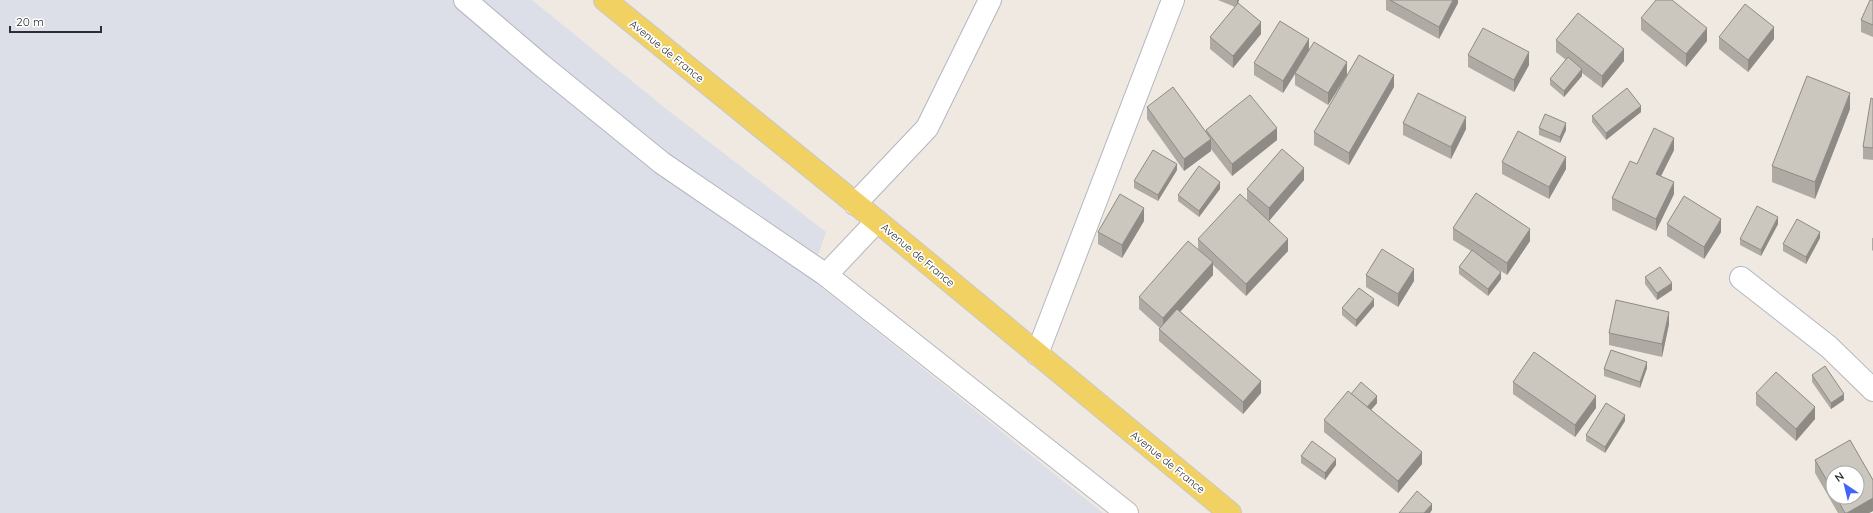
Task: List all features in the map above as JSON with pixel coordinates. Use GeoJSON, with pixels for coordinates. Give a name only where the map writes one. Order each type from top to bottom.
{"type":"FeatureCollection","features":[{"type":"Feature","properties":{"kind":"main road","name":"Avenue de France"},"geometry":{"type":"LineString","coordinates":[[604,0],[877,221],[1230,513]]}},
{"type":"Feature","properties":{"kind":"street"},"geometry":{"type":"LineString","coordinates":[[465,0],[540,64],[662,163],[826,275],[1127,513]]}},
{"type":"Feature","properties":{"kind":"street"},"geometry":{"type":"LineString","coordinates":[[855,204],[927,128],[990,0]]}},
{"type":"Feature","properties":{"kind":"street"},"geometry":{"type":"LineString","coordinates":[[1037,354],[1173,0]]}},
{"type":"Feature","properties":{"kind":"street"},"geometry":{"type":"LineString","coordinates":[[826,275],[877,221]]}},
{"type":"Feature","properties":{"kind":"street"},"geometry":{"type":"LineString","coordinates":[[1741,278],[1829,347],[1873,390]]}},
{"type":"Feature","properties":{"kind":"shaded area"},"geometry":{"type":"Polygon","coordinates":[[[0,0],[532,0],[665,108],[826,232],[810,278],[1103,513],[0,513],[0,0]]]}},
{"type":"Feature","properties":{"kind":"building"},"geometry":{"type":"Polygon","coordinates":[[[1390,0],[1453,0],[1439,27],[1390,0]]]}},
{"type":"Feature","properties":{"kind":"building"},"geometry":{"type":"Polygon","coordinates":[[[1656,0],[1672,0],[1707,28],[1686,54],[1641,18],[1656,0]]]}},
{"type":"Feature","properties":{"kind":"building"},"geometry":{"type":"Polygon","coordinates":[[[1870,0],[1873,0],[1873,25],[1861,20],[1870,0]]]}},
{"type":"Feature","properties":{"kind":"building"},"geometry":{"type":"Polygon","coordinates":[[[1238,3],[1261,22],[1233,56],[1210,37],[1238,3]]]}},
{"type":"Feature","properties":{"kind":"building"},"geometry":{"type":"Polygon","coordinates":[[[1745,4],[1774,27],[1748,60],[1719,37],[1745,4]]]}},
{"type":"Feature","properties":{"kind":"building"},"geometry":{"type":"Polygon","coordinates":[[[1578,13],[1624,49],[1602,76],[1556,40],[1578,13]]]}},
{"type":"Feature","properties":{"kind":"building"},"geometry":{"type":"Polygon","coordinates":[[[1280,21],[1309,39],[1283,81],[1254,63],[1280,21]]]}},
{"type":"Feature","properties":{"kind":"building"},"geometry":{"type":"Polygon","coordinates":[[[1483,28],[1529,52],[1514,80],[1468,55],[1483,28]]]}},
{"type":"Feature","properties":{"kind":"building"},"geometry":{"type":"Polygon","coordinates":[[[1314,42],[1347,62],[1328,93],[1295,73],[1314,42]]]}},
{"type":"Feature","properties":{"kind":"building"},"geometry":{"type":"Polygon","coordinates":[[[1359,55],[1394,75],[1349,153],[1314,132],[1359,55]]]}},
{"type":"Feature","properties":{"kind":"building"},"geometry":{"type":"Polygon","coordinates":[[[1568,57],[1582,69],[1564,91],[1550,79],[1568,57]]]}},
{"type":"Feature","properties":{"kind":"building"},"geometry":{"type":"Polygon","coordinates":[[[1807,76],[1850,93],[1815,182],[1772,166],[1807,76]]]}},
{"type":"Feature","properties":{"kind":"building"},"geometry":{"type":"Polygon","coordinates":[[[1173,87],[1211,139],[1184,159],[1147,107],[1173,87]]]}},
{"type":"Feature","properties":{"kind":"building"},"geometry":{"type":"Polygon","coordinates":[[[1627,88],[1641,106],[1606,133],[1592,116],[1627,88]]]}},
{"type":"Feature","properties":{"kind":"building"},"geometry":{"type":"Polygon","coordinates":[[[1418,93],[1466,117],[1451,147],[1403,123],[1418,93]]]}},
{"type":"Feature","properties":{"kind":"building"},"geometry":{"type":"Polygon","coordinates":[[[1250,95],[1277,128],[1232,164],[1206,130],[1250,95]]]}},
{"type":"Feature","properties":{"kind":"building"},"geometry":{"type":"Polygon","coordinates":[[[1871,98],[1873,99],[1873,148],[1863,147],[1871,98]]]}},
{"type":"Feature","properties":{"kind":"building"},"geometry":{"type":"Polygon","coordinates":[[[1545,114],[1566,123],[1560,137],[1539,128],[1545,114]]]}},
{"type":"Feature","properties":{"kind":"building"},"geometry":{"type":"Polygon","coordinates":[[[1654,128],[1674,138],[1656,174],[1674,182],[1656,219],[1612,198],[1630,161],[1637,164],[1654,128]]]}},
{"type":"Feature","properties":{"kind":"building"},"geometry":{"type":"Polygon","coordinates":[[[1518,131],[1566,157],[1549,187],[1502,162],[1518,131]]]}},
{"type":"Feature","properties":{"kind":"building"},"geometry":{"type":"Polygon","coordinates":[[[1282,149],[1304,168],[1269,208],[1247,189],[1282,149]]]}},
{"type":"Feature","properties":{"kind":"building"},"geometry":{"type":"Polygon","coordinates":[[[1153,150],[1177,164],[1158,195],[1134,181],[1153,150]]]}},
{"type":"Feature","properties":{"kind":"building"},"geometry":{"type":"Polygon","coordinates":[[[1199,166],[1220,182],[1199,211],[1178,195],[1199,166]]]}},
{"type":"Feature","properties":{"kind":"building"},"geometry":{"type":"Polygon","coordinates":[[[1476,193],[1530,229],[1507,263],[1453,228],[1476,193]]]}},
{"type":"Feature","properties":{"kind":"building"},"geometry":{"type":"Polygon","coordinates":[[[1120,194],[1144,208],[1122,245],[1098,232],[1120,194]]]}},
{"type":"Feature","properties":{"kind":"building"},"geometry":{"type":"Polygon","coordinates":[[[1240,194],[1288,239],[1246,284],[1198,239],[1240,194]]]}},
{"type":"Feature","properties":{"kind":"building"},"geometry":{"type":"Polygon","coordinates":[[[1684,196],[1721,219],[1704,247],[1667,224],[1684,196]]]}},
{"type":"Feature","properties":{"kind":"building"},"geometry":{"type":"Polygon","coordinates":[[[1757,206],[1778,217],[1761,250],[1740,239],[1757,206]]]}},
{"type":"Feature","properties":{"kind":"building"},"geometry":{"type":"Polygon","coordinates":[[[1797,219],[1820,232],[1806,257],[1783,244],[1797,219]]]}},
{"type":"Feature","properties":{"kind":"building"},"geometry":{"type":"Polygon","coordinates":[[[1188,241],[1213,262],[1163,318],[1139,297],[1188,241]]]}},
{"type":"Feature","properties":{"kind":"building"},"geometry":{"type":"Polygon","coordinates":[[[1382,249],[1414,269],[1398,294],[1366,275],[1382,249]]]}},
{"type":"Feature","properties":{"kind":"building"},"geometry":{"type":"Polygon","coordinates":[[[1472,250],[1501,272],[1488,289],[1459,267],[1472,250]]]}},
{"type":"Feature","properties":{"kind":"building"},"geometry":{"type":"Polygon","coordinates":[[[1660,267],[1672,283],[1657,293],[1645,277],[1660,267]]]}},
{"type":"Feature","properties":{"kind":"building"},"geometry":{"type":"Polygon","coordinates":[[[1359,288],[1374,299],[1356,320],[1342,308],[1359,288]]]}},
{"type":"Feature","properties":{"kind":"building"},"geometry":{"type":"Polygon","coordinates":[[[1616,300],[1669,312],[1662,344],[1609,333],[1616,300]]]}},
{"type":"Feature","properties":{"kind":"building"},"geometry":{"type":"Polygon","coordinates":[[[1177,309],[1261,381],[1243,402],[1159,329],[1177,309]]]}},
{"type":"Feature","properties":{"kind":"building"},"geometry":{"type":"Polygon","coordinates":[[[1611,350],[1647,362],[1640,382],[1604,369],[1611,350]]]}},
{"type":"Feature","properties":{"kind":"building"},"geometry":{"type":"Polygon","coordinates":[[[1534,352],[1596,396],[1575,425],[1513,382],[1534,352]]]}},
{"type":"Feature","properties":{"kind":"building"},"geometry":{"type":"Polygon","coordinates":[[[1825,366],[1844,394],[1831,403],[1812,375],[1825,366]]]}},
{"type":"Feature","properties":{"kind":"building"},"geometry":{"type":"Polygon","coordinates":[[[1776,372],[1815,407],[1796,429],[1756,393],[1776,372]]]}},
{"type":"Feature","properties":{"kind":"building"},"geometry":{"type":"Polygon","coordinates":[[[1361,382],[1377,396],[1367,407],[1351,394],[1361,382]]]}},
{"type":"Feature","properties":{"kind":"building"},"geometry":{"type":"Polygon","coordinates":[[[1348,391],[1422,452],[1398,481],[1324,420],[1348,391]]]}},
{"type":"Feature","properties":{"kind":"building"},"geometry":{"type":"Polygon","coordinates":[[[1606,403],[1625,415],[1605,447],[1586,435],[1606,403]]]}},
{"type":"Feature","properties":{"kind":"building"},"geometry":{"type":"Polygon","coordinates":[[[1850,440],[1864,465],[1825,465],[1825,477],[1815,460],[1850,440]]]}},
{"type":"Feature","properties":{"kind":"building"},"geometry":{"type":"Polygon","coordinates":[[[1312,441],[1336,459],[1325,473],[1301,456],[1312,441]]]}},
{"type":"Feature","properties":{"kind":"building"},"geometry":{"type":"Polygon","coordinates":[[[1865,466],[1873,480],[1873,498],[1865,503],[1865,466]]]}},
{"type":"Feature","properties":{"kind":"building"},"geometry":{"type":"Polygon","coordinates":[[[1417,491],[1432,504],[1424,513],[1399,513],[1417,491]]]}},
{"type":"Feature","properties":{"kind":"building"},"geometry":{"type":"Polygon","coordinates":[[[1840,505],[1861,505],[1847,513],[1845,513],[1840,505]]]}}]}
